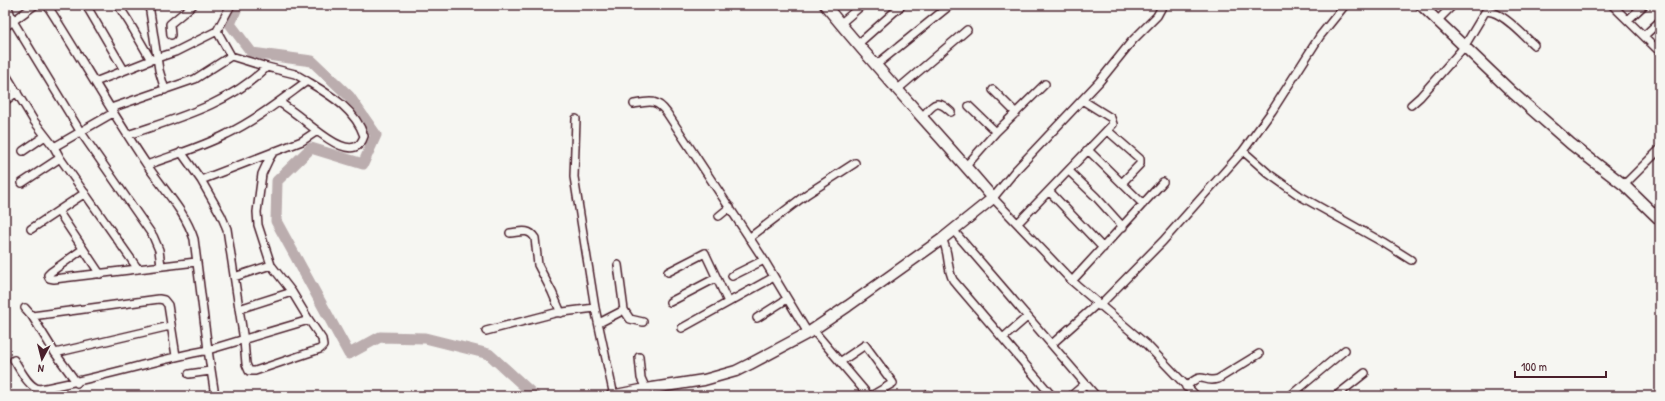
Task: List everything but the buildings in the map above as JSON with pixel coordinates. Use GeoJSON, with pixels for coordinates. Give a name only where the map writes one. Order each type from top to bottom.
{"type":"FeatureCollection","features":[{"type":"Feature","properties":{"kind":"street"},"geometry":{"type":"LineString","coordinates":[[7,5],[13,21],[80,131],[153,236],[159,250],[161,266]]}},
{"type":"Feature","properties":{"kind":"street"},"geometry":{"type":"LineString","coordinates":[[5,27],[36,5]]}},
{"type":"Feature","properties":{"kind":"street"},"geometry":{"type":"LineString","coordinates":[[47,5],[112,111],[147,165],[180,210],[189,227],[194,239],[210,371],[215,396]]}},
{"type":"Feature","properties":{"kind":"street"},"geometry":{"type":"LineString","coordinates":[[86,5],[124,70]]}},
{"type":"Feature","properties":{"kind":"street"},"geometry":{"type":"LineString","coordinates":[[118,5],[154,58]]}},
{"type":"Feature","properties":{"kind":"street"},"geometry":{"type":"LineString","coordinates":[[149,5],[154,58],[164,90]]}},
{"type":"Feature","properties":{"kind":"street"},"geometry":{"type":"LineString","coordinates":[[95,82],[154,58],[188,47],[217,31],[231,5]]}},
{"type":"Feature","properties":{"kind":"street"},"geometry":{"type":"LineString","coordinates":[[825,5],[993,198],[1072,281],[1098,305],[1147,345],[1196,396]]}},
{"type":"Feature","properties":{"kind":"street"},"geometry":{"type":"LineString","coordinates":[[840,24],[862,5]]}},
{"type":"Feature","properties":{"kind":"street"},"geometry":{"type":"LineString","coordinates":[[858,44],[902,5]]}},
{"type":"Feature","properties":{"kind":"street"},"geometry":{"type":"LineString","coordinates":[[576,119],[574,177],[595,308],[613,396],[704,380],[726,374],[750,364],[810,332],[942,239],[993,198],[1015,171],[1082,100],[1127,47],[1158,16],[1163,5]]}},
{"type":"Feature","properties":{"kind":"street"},"geometry":{"type":"LineString","coordinates":[[1052,344],[1098,305],[1163,241],[1243,151],[1272,111],[1320,36],[1345,5]]}},
{"type":"Feature","properties":{"kind":"street"},"geometry":{"type":"LineString","coordinates":[[1421,5],[1464,48],[1571,144],[1624,185],[1660,220]]}},
{"type":"Feature","properties":{"kind":"street"},"geometry":{"type":"LineString","coordinates":[[1437,21],[1453,5]]}},
{"type":"Feature","properties":{"kind":"street"},"geometry":{"type":"LineString","coordinates":[[1612,5],[1660,52]]}},
{"type":"Feature","properties":{"kind":"street"},"geometry":{"type":"LineString","coordinates":[[1628,20],[1644,5]]}},
{"type":"Feature","properties":{"kind":"street"},"geometry":{"type":"LineString","coordinates":[[171,35],[170,24],[190,6]]}},
{"type":"Feature","properties":{"kind":"street"},"geometry":{"type":"LineString","coordinates":[[876,65],[949,6]]}},
{"type":"Feature","properties":{"kind":"street"},"geometry":{"type":"LineString","coordinates":[[1411,105],[1464,48],[1485,12],[1488,10],[1499,14],[1534,45]]}},
{"type":"Feature","properties":{"kind":"street"},"geometry":{"type":"LineString","coordinates":[[1644,36],[1660,21]]}},
{"type":"Feature","properties":{"kind":"street"},"geometry":{"type":"LineString","coordinates":[[898,89],[967,30]]}},
{"type":"Feature","properties":{"kind":"street"},"geometry":{"type":"LineString","coordinates":[[217,31],[231,56],[295,74],[343,105],[358,123],[364,136],[359,144],[353,147],[331,142],[279,102]]}},
{"type":"Feature","properties":{"kind":"street"},"geometry":{"type":"LineString","coordinates":[[54,147],[112,111],[195,79],[231,56]]}},
{"type":"Feature","properties":{"kind":"street"},"geometry":{"type":"LineString","coordinates":[[128,135],[193,113],[232,94],[248,83],[266,67]]}},
{"type":"Feature","properties":{"kind":"street"},"geometry":{"type":"LineString","coordinates":[[5,73],[34,121],[54,147],[60,158],[138,269]]}},
{"type":"Feature","properties":{"kind":"street"},"geometry":{"type":"LineString","coordinates":[[147,165],[210,142],[229,133],[279,102],[307,81]]}},
{"type":"Feature","properties":{"kind":"street"},"geometry":{"type":"LineString","coordinates":[[966,166],[996,132],[1044,84]]}},
{"type":"Feature","properties":{"kind":"street"},"geometry":{"type":"LineString","coordinates":[[993,90],[1016,113]]}},
{"type":"Feature","properties":{"kind":"street"},"geometry":{"type":"LineString","coordinates":[[5,101],[17,92]]}},
{"type":"Feature","properties":{"kind":"street"},"geometry":{"type":"LineString","coordinates":[[1018,223],[1108,131],[1113,124],[1113,120],[1082,100]]}},
{"type":"Feature","properties":{"kind":"street"},"geometry":{"type":"LineString","coordinates":[[634,104],[650,102],[661,105],[730,207],[810,332],[840,362],[870,396],[893,383],[865,345],[840,362]]}},
{"type":"Feature","properties":{"kind":"street"},"geometry":{"type":"LineString","coordinates":[[923,116],[934,105],[938,104],[945,106],[951,112]]}},
{"type":"Feature","properties":{"kind":"street"},"geometry":{"type":"LineString","coordinates":[[969,106],[996,132]]}},
{"type":"Feature","properties":{"kind":"street"},"geometry":{"type":"LineString","coordinates":[[201,180],[308,138],[317,131]]}},
{"type":"Feature","properties":{"kind":"street"},"geometry":{"type":"LineString","coordinates":[[1108,131],[1140,159],[1140,164],[1122,183]]}},
{"type":"Feature","properties":{"kind":"street"},"geometry":{"type":"LineString","coordinates":[[23,152],[45,136]]}},
{"type":"Feature","properties":{"kind":"street"},"geometry":{"type":"LineString","coordinates":[[1624,185],[1660,149]]}},
{"type":"Feature","properties":{"kind":"street"},"geometry":{"type":"LineString","coordinates":[[1089,150],[1143,204]]}},
{"type":"Feature","properties":{"kind":"street"},"geometry":{"type":"LineString","coordinates":[[181,152],[201,180],[225,222],[244,341],[246,364],[249,371],[254,371],[320,349],[323,346],[322,339],[292,292],[271,265],[258,225],[257,212],[262,174],[274,151]]}},
{"type":"Feature","properties":{"kind":"street"},"geometry":{"type":"LineString","coordinates":[[1243,151],[1269,174],[1300,196],[1384,243],[1411,260]]}},
{"type":"Feature","properties":{"kind":"street"},"geometry":{"type":"LineString","coordinates":[[22,183],[60,158]]}},
{"type":"Feature","properties":{"kind":"street"},"geometry":{"type":"LineString","coordinates":[[749,238],[807,194],[854,163]]}},
{"type":"Feature","properties":{"kind":"street"},"geometry":{"type":"LineString","coordinates":[[1069,171],[1096,197],[1123,227]]}},
{"type":"Feature","properties":{"kind":"street"},"geometry":{"type":"LineString","coordinates":[[1072,281],[1163,182]]}},
{"type":"Feature","properties":{"kind":"street"},"geometry":{"type":"LineString","coordinates":[[1049,191],[1103,248]]}},
{"type":"Feature","properties":{"kind":"street"},"geometry":{"type":"LineString","coordinates":[[31,229],[85,193]]}},
{"type":"Feature","properties":{"kind":"street"},"geometry":{"type":"LineString","coordinates":[[719,216],[730,207]]}},
{"type":"Feature","properties":{"kind":"street"},"geometry":{"type":"LineString","coordinates":[[58,211],[100,274]]}},
{"type":"Feature","properties":{"kind":"street"},"geometry":{"type":"LineString","coordinates":[[953,230],[1096,396]]}},
{"type":"Feature","properties":{"kind":"street"},"geometry":{"type":"LineString","coordinates":[[510,233],[528,231],[533,234],[535,238],[538,265],[561,313]]}},
{"type":"Feature","properties":{"kind":"street"},"geometry":{"type":"LineString","coordinates":[[942,239],[948,252],[949,269],[953,280],[1052,396]]}},
{"type":"Feature","properties":{"kind":"street"},"geometry":{"type":"LineString","coordinates":[[84,249],[50,272],[48,277],[54,279],[196,262]]}},
{"type":"Feature","properties":{"kind":"street"},"geometry":{"type":"LineString","coordinates":[[668,272],[705,254],[728,302]]}},
{"type":"Feature","properties":{"kind":"street"},"geometry":{"type":"LineString","coordinates":[[732,276],[764,260]]}},
{"type":"Feature","properties":{"kind":"street"},"geometry":{"type":"LineString","coordinates":[[234,277],[271,265]]}},
{"type":"Feature","properties":{"kind":"street"},"geometry":{"type":"LineString","coordinates":[[618,265],[624,310],[630,319],[643,322]]}},
{"type":"Feature","properties":{"kind":"street"},"geometry":{"type":"LineString","coordinates":[[682,328],[774,277]]}},
{"type":"Feature","properties":{"kind":"street"},"geometry":{"type":"LineString","coordinates":[[670,302],[716,278]]}},
{"type":"Feature","properties":{"kind":"street"},"geometry":{"type":"LineString","coordinates":[[239,309],[292,292]]}},
{"type":"Feature","properties":{"kind":"street"},"geometry":{"type":"LineString","coordinates":[[32,316],[159,299],[167,302],[176,356]]}},
{"type":"Feature","properties":{"kind":"street"},"geometry":{"type":"LineString","coordinates":[[757,318],[788,299]]}},
{"type":"Feature","properties":{"kind":"street"},"geometry":{"type":"LineString","coordinates":[[25,308],[32,316],[55,353],[77,382]]}},
{"type":"Feature","properties":{"kind":"street"},"geometry":{"type":"LineString","coordinates":[[486,331],[561,313],[595,308]]}},
{"type":"Feature","properties":{"kind":"street"},"geometry":{"type":"LineString","coordinates":[[599,323],[624,310]]}},
{"type":"Feature","properties":{"kind":"street"},"geometry":{"type":"LineString","coordinates":[[1003,338],[1027,317]]}},
{"type":"Feature","properties":{"kind":"street"},"geometry":{"type":"LineString","coordinates":[[14,360],[31,385],[39,389],[77,382],[176,356],[244,341],[309,320]]}},
{"type":"Feature","properties":{"kind":"street"},"geometry":{"type":"LineString","coordinates":[[55,353],[170,326]]}},
{"type":"Feature","properties":{"kind":"street"},"geometry":{"type":"LineString","coordinates":[[1290,396],[1345,350]]}},
{"type":"Feature","properties":{"kind":"street"},"geometry":{"type":"LineString","coordinates":[[1186,386],[1196,378],[1203,377],[1214,380],[1218,379],[1259,354]]}},
{"type":"Feature","properties":{"kind":"street"},"geometry":{"type":"LineString","coordinates":[[639,357],[641,378],[646,389]]}},
{"type":"Feature","properties":{"kind":"street"},"geometry":{"type":"LineString","coordinates":[[189,374],[210,371]]}},
{"type":"Feature","properties":{"kind":"street"},"geometry":{"type":"LineString","coordinates":[[1336,396],[1365,373]]}},
{"type":"Feature","properties":{"kind":"street"},"geometry":{"type":"LineString","coordinates":[[1071,396],[1085,384]]}},
{"type":"Feature","properties":{"kind":"waterway"},"geometry":{"type":"LineString","coordinates":[[238,5],[230,24],[252,53],[312,61],[349,96],[376,135],[363,164],[311,148],[277,181],[276,221],[349,354],[380,337],[425,338],[489,354],[535,396]]}}]}
